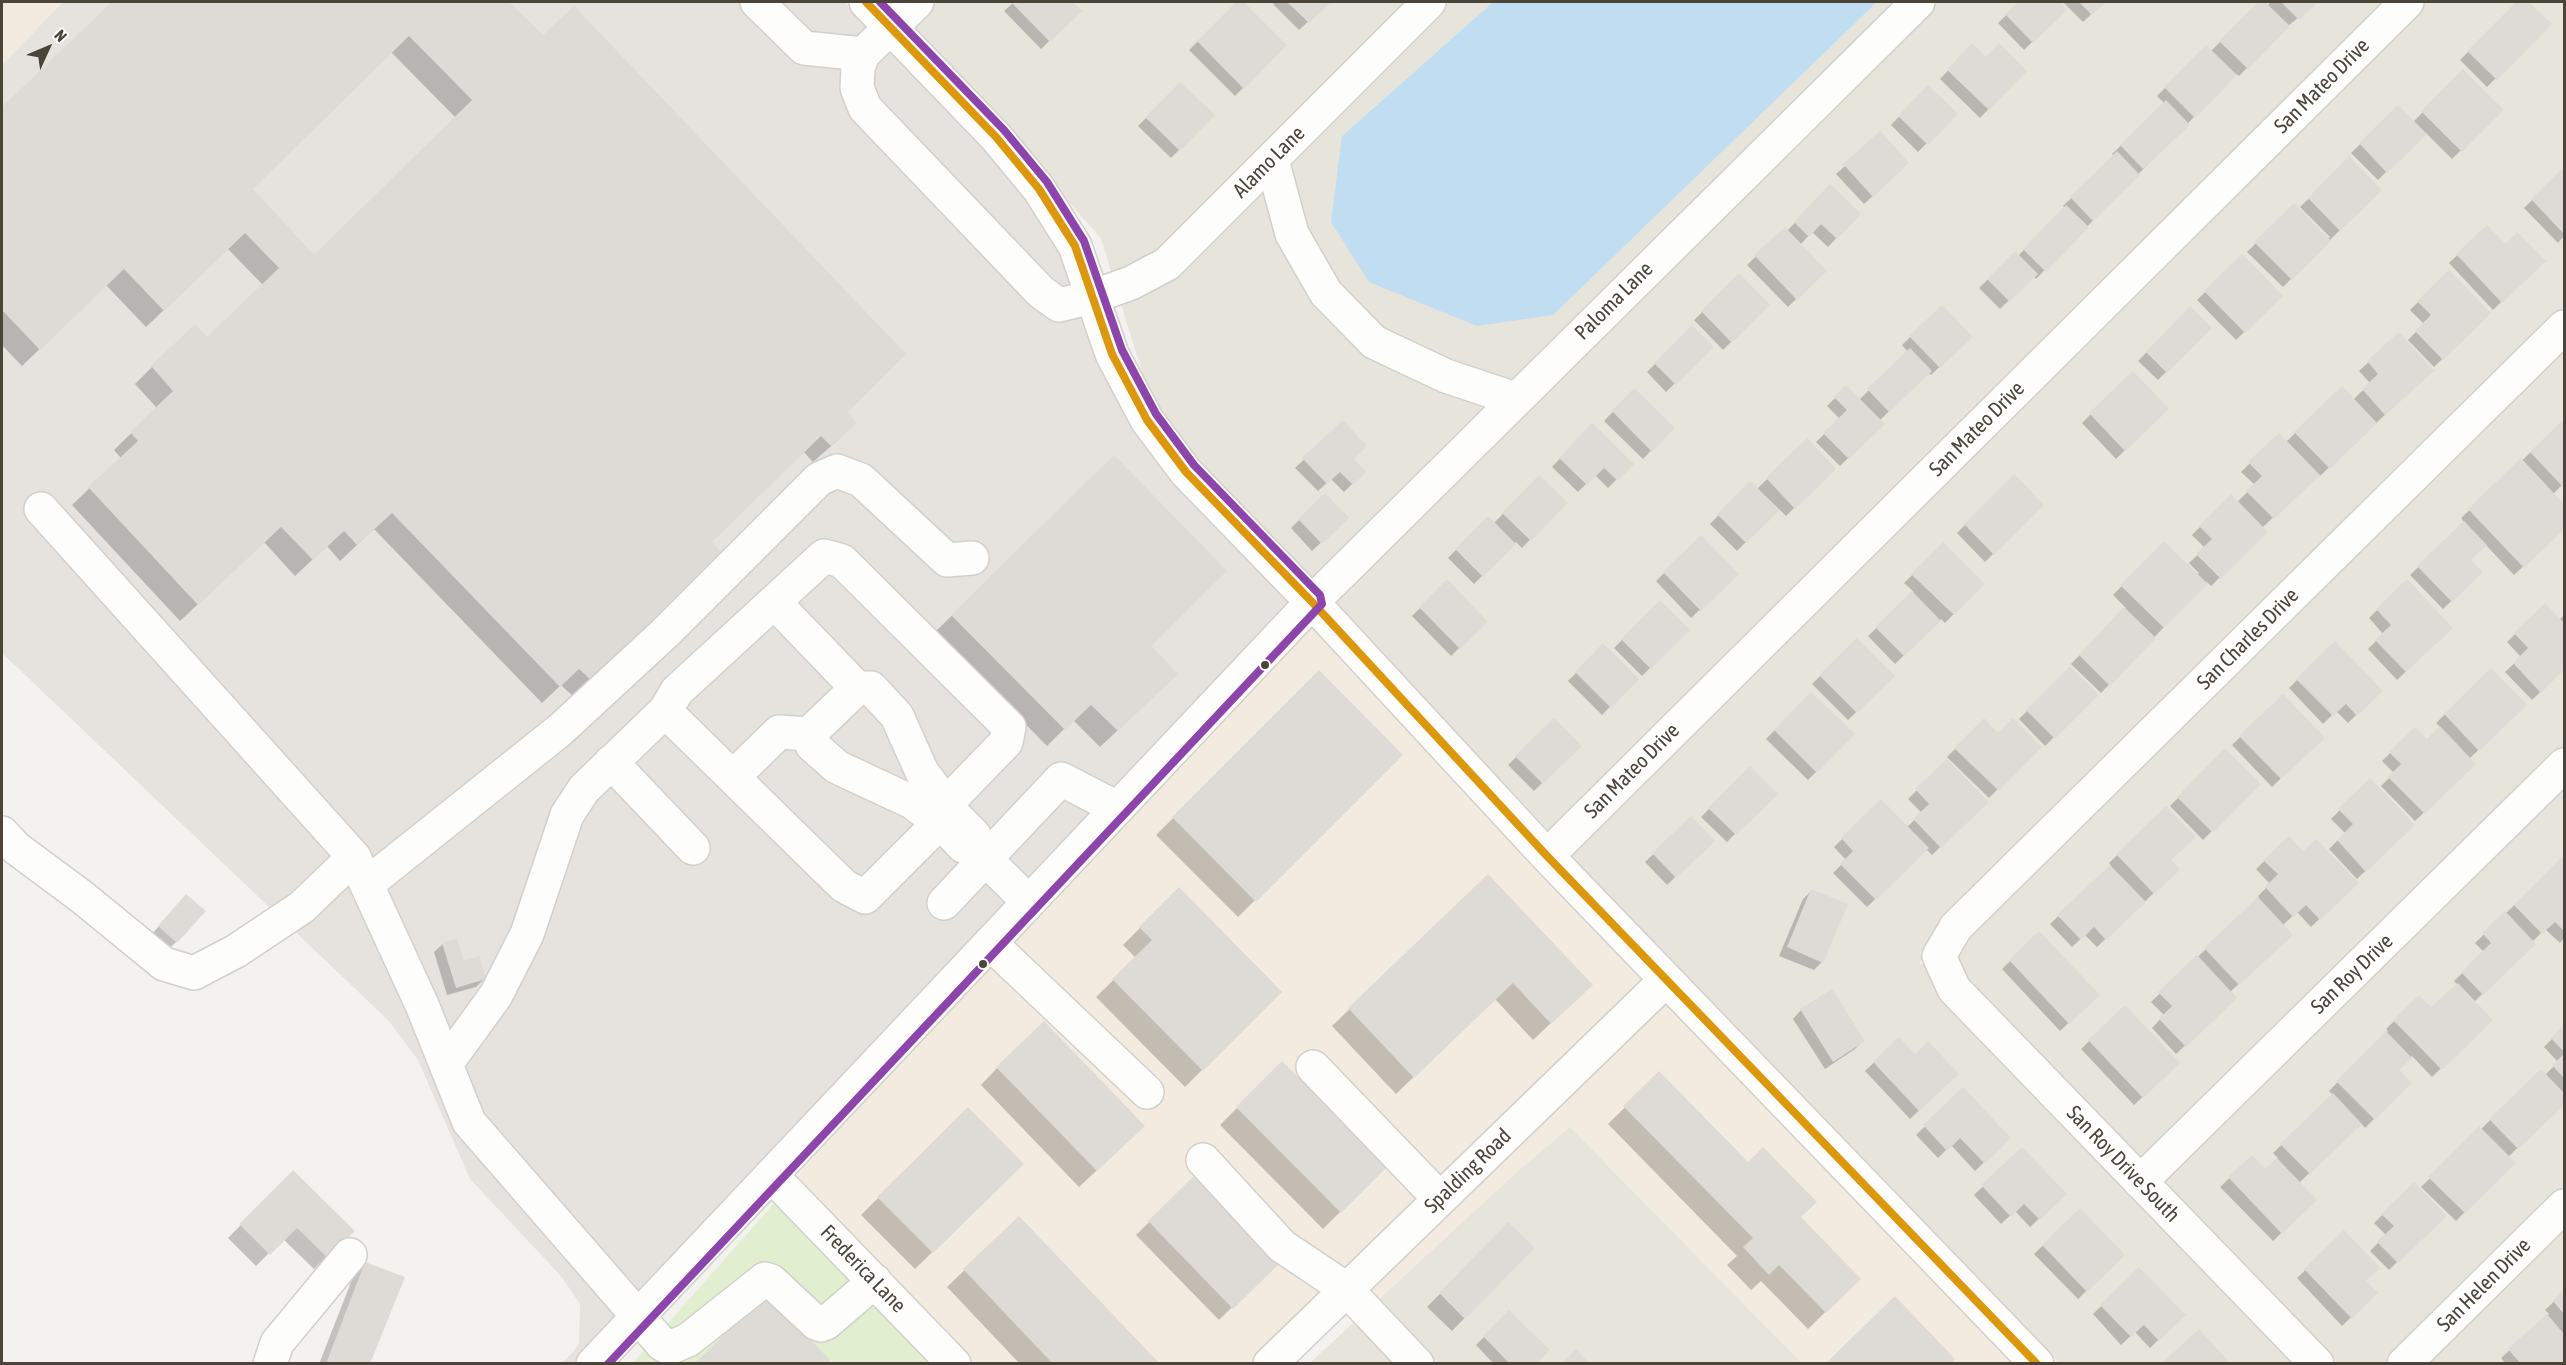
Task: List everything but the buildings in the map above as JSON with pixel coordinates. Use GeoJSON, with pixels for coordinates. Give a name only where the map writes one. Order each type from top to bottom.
{"type":"FeatureCollection","features":[{"type":"Feature","properties":{"kind":"street"},"geometry":{"type":"LineString","coordinates":[[758,2],[804,48],[863,54],[917,2]]}},
{"type":"Feature","properties":{"kind":"street"},"geometry":{"type":"LineString","coordinates":[[866,2],[996,137],[1039,189],[1075,246],[1112,354],[1147,420],[1186,472],[1312,602],[1547,856],[2037,1364]]}},
{"type":"Feature","properties":{"kind":"street","name":"Alamo Lane"},"geometry":{"type":"LineString","coordinates":[[863,54],[858,68],[857,88],[865,108],[1041,292],[1059,305],[1092,297],[1131,283],[1167,264],[1429,2]]}},
{"type":"Feature","properties":{"kind":"street","name":"Paloma Lane"},"geometry":{"type":"LineString","coordinates":[[593,1364],[1312,602],[1918,2]]}},
{"type":"Feature","properties":{"kind":"street","name":"San Mateo Drive"},"geometry":{"type":"LineString","coordinates":[[1547,856],[2408,2]]}},
{"type":"Feature","properties":{"kind":"street"},"geometry":{"type":"LineString","coordinates":[[1272,160],[1292,234],[1326,294],[1374,342],[1446,376],[1515,399]]}},
{"type":"Feature","properties":{"kind":"street","name":"San Charles Drive"},"geometry":{"type":"LineString","coordinates":[[1939,956],[1956,927],[2565,327]]}},
{"type":"Feature","properties":{"kind":"street"},"geometry":{"type":"LineString","coordinates":[[2,833],[16,848],[82,897],[164,964],[194,973],[236,951],[360,870],[560,730],[665,633],[819,479],[837,471],[861,480],[947,560],[972,558]]}},
{"type":"Feature","properties":{"kind":"street"},"geometry":{"type":"LineString","coordinates":[[41,509],[360,870],[422,1005],[469,1122],[666,1347],[674,1347],[688,1340],[765,1279],[771,1281],[816,1323],[821,1325],[875,1281]]}},
{"type":"Feature","properties":{"kind":"street"},"geometry":{"type":"LineString","coordinates":[[446,1064],[496,995],[527,933],[567,814],[584,789],[665,711],[677,691],[824,556],[842,561],[1009,727],[1006,742],[865,897],[844,886],[665,711]]}},
{"type":"Feature","properties":{"kind":"street"},"geometry":{"type":"LineString","coordinates":[[774,602],[857,688]]}},
{"type":"Feature","properties":{"kind":"street"},"geometry":{"type":"LineString","coordinates":[[733,777],[778,732],[809,734],[857,688],[871,688],[897,717],[943,813]]}},
{"type":"Feature","properties":{"kind":"street"},"geometry":{"type":"LineString","coordinates":[[809,734],[812,745],[837,767],[912,802],[956,817],[974,835],[982,856],[1029,902]]}},
{"type":"Feature","properties":{"kind":"street"},"geometry":{"type":"LineString","coordinates":[[611,762],[693,848]]}},
{"type":"Feature","properties":{"kind":"street","name":"San Roy Drive"},"geometry":{"type":"LineString","coordinates":[[2140,1182],[2565,765]]}},
{"type":"Feature","properties":{"kind":"street"},"geometry":{"type":"LineString","coordinates":[[944,903],[982,856],[1061,779],[1117,808]]}},
{"type":"Feature","properties":{"kind":"street"},"geometry":{"type":"LineString","coordinates":[[990,943],[1147,1092]]}},
{"type":"Feature","properties":{"kind":"street","name":"San Roy Drive South"},"geometry":{"type":"LineString","coordinates":[[1939,956],[1954,989],[2317,1364]]}},
{"type":"Feature","properties":{"kind":"street","name":"Spalding Road"},"geometry":{"type":"LineString","coordinates":[[1270,1364],[1666,980]]}},
{"type":"Feature","properties":{"kind":"street"},"geometry":{"type":"LineString","coordinates":[[1313,1067],[1440,1199]]}},
{"type":"Feature","properties":{"kind":"street"},"geometry":{"type":"LineString","coordinates":[[1203,1160],[1282,1246],[1346,1290],[1417,1364]]}},
{"type":"Feature","properties":{"kind":"street","name":"Frederica Lane"},"geometry":{"type":"LineString","coordinates":[[771,1174],[954,1364]]}},
{"type":"Feature","properties":{"kind":"street","name":"San Helen Drive"},"geometry":{"type":"LineString","coordinates":[[2404,1364],[2565,1206]]}},
{"type":"Feature","properties":{"kind":"street"},"geometry":{"type":"LineString","coordinates":[[270,1364],[277,1343],[350,1255]]}},
{"type":"Feature","properties":{"kind":"shaded area"},"geometry":{"type":"Polygon","coordinates":[[[2,2],[63,2],[2,65],[2,2]]]}},
{"type":"Feature","properties":{"kind":"shaded area"},"geometry":{"type":"Polygon","coordinates":[[[63,2],[845,2],[985,148],[1027,198],[1061,254],[1081,315],[1292,604],[574,1364],[562,1363],[579,1343],[580,1304],[561,1276],[470,1179],[418,1060],[388,1020],[2,653],[2,65],[63,2]]]}},
{"type":"Feature","properties":{"kind":"shaded area"},"geometry":{"type":"Polygon","coordinates":[[[936,2],[1409,2],[1265,148],[1254,152],[1255,157],[1159,252],[1112,275],[1101,238],[911,27],[936,2]]]}},
{"type":"Feature","properties":{"kind":"shaded area"},"geometry":{"type":"Polygon","coordinates":[[[1447,2],[1493,2],[1342,136],[1552,315],[1877,2],[1898,2],[1513,383],[1452,363],[1384,330],[1338,284],[1306,227],[1288,163],[1447,2]]]}},
{"type":"Feature","properties":{"kind":"shaded area"},"geometry":{"type":"Polygon","coordinates":[[[1937,2],[2388,2],[1551,833],[1332,601],[1518,416],[1523,417],[1527,407],[1937,2]]]}},
{"type":"Feature","properties":{"kind":"shaded area"},"geometry":{"type":"Polygon","coordinates":[[[2426,2],[2564,2],[2564,308],[1947,917],[1929,946],[1920,952],[1923,957],[1919,963],[1928,967],[2295,1363],[2059,1363],[1705,998],[1569,853],[2426,2]]]}},
{"type":"Feature","properties":{"kind":"shaded area"},"geometry":{"type":"Polygon","coordinates":[[[1264,187],[1313,301],[1489,406],[1313,581],[1198,462],[1160,412],[1147,388],[1120,301],[1264,187]]]}},
{"type":"Feature","properties":{"kind":"shaded area"},"geometry":{"type":"Polygon","coordinates":[[[2564,346],[2564,747],[2142,1162],[1967,980],[1955,956],[1967,935],[2564,346]]]}},
{"type":"Feature","properties":{"kind":"shaded area"},"geometry":{"type":"Polygon","coordinates":[[[1310,623],[1646,981],[1252,1363],[975,1363],[796,1178],[913,1045],[1310,623]]]}},
{"type":"Feature","properties":{"kind":"shaded area"},"geometry":{"type":"Polygon","coordinates":[[[2564,784],[2564,1186],[2385,1363],[2338,1363],[2161,1181],[2564,784]]]}},
{"type":"Feature","properties":{"kind":"shaded area"},"geometry":{"type":"Polygon","coordinates":[[[1664,1000],[2016,1363],[1802,1363],[1570,1127],[1521,1168],[1378,1300],[1366,1288],[1664,1000]]]}},
{"type":"Feature","properties":{"kind":"shaded area"},"geometry":{"type":"Polygon","coordinates":[[[1570,1127],[1802,1363],[1438,1363],[1378,1300],[1521,1168],[1570,1127]]]}},
{"type":"Feature","properties":{"kind":"shaded area"},"geometry":{"type":"Polygon","coordinates":[[[2564,1224],[2564,1363],[2423,1363],[2564,1224]]]}},
{"type":"Feature","properties":{"kind":"shaded area"},"geometry":{"type":"Polygon","coordinates":[[[1355,1321],[1396,1364],[1309,1364],[1355,1321]]]}},
{"type":"Feature","properties":{"kind":"green space"},"geometry":{"type":"Polygon","coordinates":[[[776,1201],[932,1364],[632,1364],[776,1201]]]}},
{"type":"Feature","properties":{"kind":"water"},"geometry":{"type":"Polygon","coordinates":[[[1493,2],[1877,2],[1553,315],[1477,326],[1369,282],[1331,222],[1342,136],[1493,2]]]}},
{"type":"Feature","properties":{"kind":"transit line"},"geometry":{"type":"LineString","coordinates":[[866,2],[996,137],[1039,189],[1075,246],[1112,354],[1147,420],[1186,472],[1312,602],[1547,856],[2037,1364]]}},
{"type":"Feature","properties":{"kind":"transit line"},"geometry":{"type":"LineString","coordinates":[[608,1364],[1322,604],[1320,595],[1194,465],[1156,414],[1122,350],[1084,241],[1047,182],[1004,130],[880,2]]}}]}
